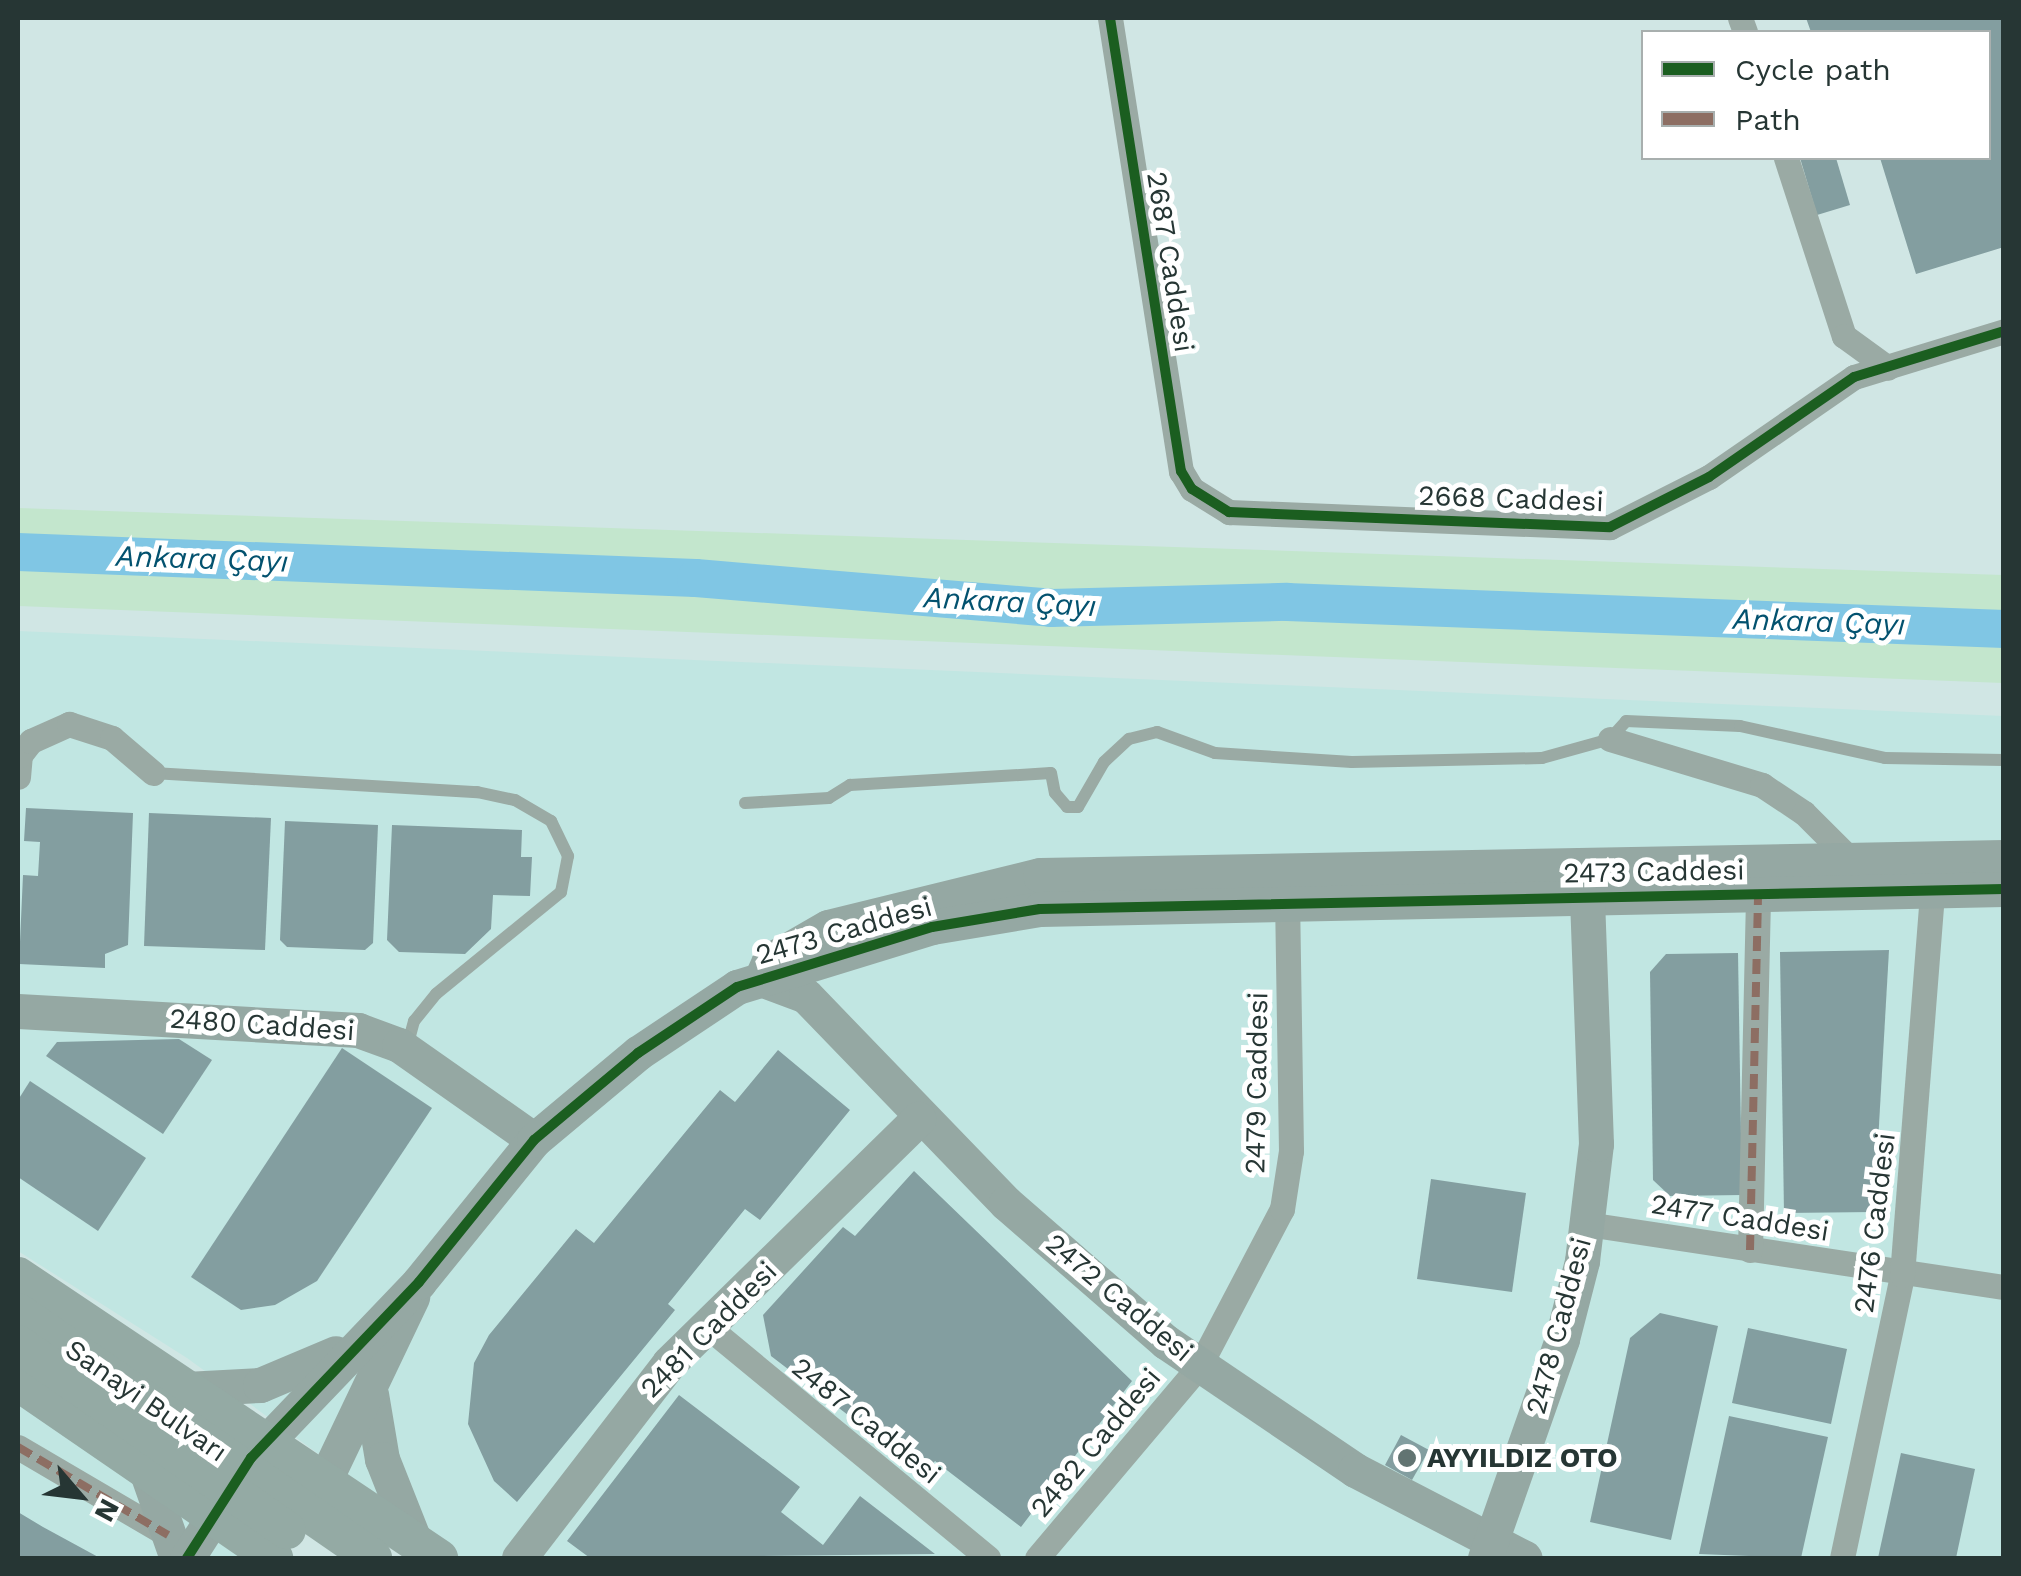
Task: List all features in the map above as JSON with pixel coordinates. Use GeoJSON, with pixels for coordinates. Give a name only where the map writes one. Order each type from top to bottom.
{"type":"FeatureCollection","features":[{"type":"Feature","properties":{"kind":"main road"},"geometry":{"type":"LineString","coordinates":[[18,1276],[424,1548]]}},
{"type":"Feature","properties":{"kind":"main road","name":"Sanayi Bulvarı"},"geometry":{"type":"LineString","coordinates":[[18,1312],[374,1558]]}},
{"type":"Feature","properties":{"kind":"main road","name":"Sanayi Bulvarı"},"geometry":{"type":"LineString","coordinates":[[18,1344],[328,1558]]}},
{"type":"Feature","properties":{"kind":"main road"},"geometry":{"type":"LineString","coordinates":[[18,1382],[270,1558]]}},
{"type":"Feature","properties":{"kind":"main road"},"geometry":{"type":"LineString","coordinates":[[140,1468],[172,1459],[189,1440],[194,1420],[181,1385]]}},
{"type":"Feature","properties":{"kind":"main road"},"geometry":{"type":"LineString","coordinates":[[374,1558],[394,1544],[424,1548]]}},
{"type":"Feature","properties":{"kind":"street","name":"2687 Caddesi"},"geometry":{"type":"LineString","coordinates":[[1110,18],[1181,470],[1209,503]]}},
{"type":"Feature","properties":{"kind":"street"},"geometry":{"type":"LineString","coordinates":[[1787,160],[1844,336],[1888,368]]}},
{"type":"Feature","properties":{"kind":"street","name":"2668 Caddesi"},"geometry":{"type":"LineString","coordinates":[[1209,503],[1229,512],[1610,527],[1709,478],[1854,377],[2004,332]]}},
{"type":"Feature","properties":{"kind":"street"},"geometry":{"type":"LineString","coordinates":[[18,777],[20,755],[32,742],[69,724],[112,738],[154,773]]}},
{"type":"Feature","properties":{"kind":"street"},"geometry":{"type":"LineString","coordinates":[[1610,739],[1762,785],[1804,813],[1850,859]]}},
{"type":"Feature","properties":{"kind":"street","name":"2473 Caddesi"},"geometry":{"type":"LineString","coordinates":[[177,1550],[211,1516],[266,1442],[418,1282],[534,1140],[638,1053],[738,986],[932,927],[1012,912],[1147,902],[1288,902],[1850,859],[2004,856]]}},
{"type":"Feature","properties":{"kind":"street","name":"2473 Caddesi"},"geometry":{"type":"LineString","coordinates":[[761,979],[769,961],[828,927],[1040,875],[1586,880],[1758,892],[2004,889]]}},
{"type":"Feature","properties":{"kind":"street","name":"2478 Caddesi"},"geometry":{"type":"LineString","coordinates":[[1489,1550],[1562,1340],[1587,1224],[1596,1144],[1586,880]]}},
{"type":"Feature","properties":{"kind":"street","name":"2476 Caddesi"},"geometry":{"type":"LineString","coordinates":[[1842,1558],[1902,1275],[1932,890]]}},
{"type":"Feature","properties":{"kind":"street"},"geometry":{"type":"LineString","coordinates":[[1750,1250],[1758,892]]}},
{"type":"Feature","properties":{"kind":"street","name":"2479 Caddesi"},"geometry":{"type":"LineString","coordinates":[[1200,1365],[1265,1251],[1289,1175],[1288,902]]}},
{"type":"Feature","properties":{"kind":"street","name":"2472 Caddesi"},"geometry":{"type":"LineString","coordinates":[[761,979],[806,996],[918,1119],[1035,1229],[1200,1365],[1354,1470],[1489,1550],[1525,1558]]}},
{"type":"Feature","properties":{"kind":"street","name":"2480 Caddesi"},"geometry":{"type":"LineString","coordinates":[[18,1011],[320,1023],[406,1049],[534,1140]]}},
{"type":"Feature","properties":{"kind":"street","name":"2481 Caddesi"},"geometry":{"type":"LineString","coordinates":[[520,1558],[669,1363],[918,1119]]}},
{"type":"Feature","properties":{"kind":"street","name":"2477 Caddesi"},"geometry":{"type":"LineString","coordinates":[[1587,1224],[2004,1288]]}},
{"type":"Feature","properties":{"kind":"street","name":"2473 Caddesi"},"geometry":{"type":"LineString","coordinates":[[270,1558],[327,1481],[371,1392],[418,1282]]}},
{"type":"Feature","properties":{"kind":"street","name":"2487 Caddesi"},"geometry":{"type":"LineString","coordinates":[[708,1327],[988,1558]]}},
{"type":"Feature","properties":{"kind":"street"},"geometry":{"type":"LineString","coordinates":[[181,1385],[274,1381],[355,1344]]}},
{"type":"Feature","properties":{"kind":"street","name":"2482 Caddesi"},"geometry":{"type":"LineString","coordinates":[[1037,1558],[1200,1365]]}},
{"type":"Feature","properties":{"kind":"street"},"geometry":{"type":"LineString","coordinates":[[371,1392],[382,1459],[424,1548]]}},
{"type":"Feature","properties":{"kind":"street"},"geometry":{"type":"LineString","coordinates":[[18,1446],[177,1550]]}},
{"type":"Feature","properties":{"kind":"street"},"geometry":{"type":"LineString","coordinates":[[140,1468],[177,1550]]}},
{"type":"Feature","properties":{"kind":"lane"},"geometry":{"type":"LineString","coordinates":[[745,803],[829,798],[850,785],[1051,773],[1055,794],[1067,807],[1078,807],[1104,762],[1129,739],[1157,732],[1215,752],[1352,762],[1542,758],[1610,739],[1626,722],[1740,726],[1885,758],[2004,760]]}},
{"type":"Feature","properties":{"kind":"lane"},"geometry":{"type":"LineString","coordinates":[[154,773],[477,792],[515,800],[552,822],[568,856],[561,892],[436,994],[414,1021],[406,1049]]}},
{"type":"Feature","properties":{"kind":"shaded area"},"geometry":{"type":"Polygon","coordinates":[[[18,631],[2003,716],[2003,1558],[461,1558],[187,1358],[18,1251],[18,631]]]}},
{"type":"Feature","properties":{"kind":"shaded area"},"geometry":{"type":"Polygon","coordinates":[[[18,1402],[289,1558],[18,1558],[18,1402]]]}},
{"type":"Feature","properties":{"kind":"green space"},"geometry":{"type":"Polygon","coordinates":[[[18,508],[2003,575],[2003,683],[18,606],[18,508]]]}},
{"type":"Feature","properties":{"kind":"building"},"geometry":{"type":"Polygon","coordinates":[[[1806,18],[2004,18],[2004,247],[1916,274],[1881,160],[1991,160],[1991,30],[1810,30],[1806,18]]]}},
{"type":"Feature","properties":{"kind":"building"},"geometry":{"type":"Polygon","coordinates":[[[1801,160],[1837,160],[1850,205],[1817,215],[1801,160]]]}},
{"type":"Feature","properties":{"kind":"building"},"geometry":{"type":"Polygon","coordinates":[[[26,808],[133,813],[128,945],[105,954],[105,968],[19,964],[23,875],[38,876],[40,842],[24,841],[26,808]]]}},
{"type":"Feature","properties":{"kind":"building"},"geometry":{"type":"Polygon","coordinates":[[[149,813],[271,818],[265,950],[144,946],[149,813]]]}},
{"type":"Feature","properties":{"kind":"building"},"geometry":{"type":"Polygon","coordinates":[[[285,821],[378,825],[373,943],[365,950],[287,947],[280,940],[285,821]]]}},
{"type":"Feature","properties":{"kind":"building"},"geometry":{"type":"Polygon","coordinates":[[[392,825],[522,830],[521,857],[532,857],[530,896],[493,895],[491,929],[465,954],[399,952],[387,940],[392,825]]]}},
{"type":"Feature","properties":{"kind":"building"},"geometry":{"type":"Polygon","coordinates":[[[1889,950],[1874,1212],[1784,1213],[1780,952],[1889,950]]]}},
{"type":"Feature","properties":{"kind":"building"},"geometry":{"type":"Polygon","coordinates":[[[1738,953],[1742,1195],[1670,1196],[1653,1180],[1650,972],[1666,954],[1738,953]]]}},
{"type":"Feature","properties":{"kind":"building"},"geometry":{"type":"Polygon","coordinates":[[[179,1039],[212,1060],[163,1134],[46,1056],[57,1042],[179,1039]]]}},
{"type":"Feature","properties":{"kind":"building"},"geometry":{"type":"Polygon","coordinates":[[[342,1048],[432,1108],[317,1281],[275,1305],[241,1310],[191,1277],[342,1048]]]}},
{"type":"Feature","properties":{"kind":"building"},"geometry":{"type":"Polygon","coordinates":[[[778,1050],[850,1110],[760,1220],[745,1209],[668,1304],[675,1310],[517,1502],[494,1481],[468,1424],[474,1363],[489,1335],[576,1229],[594,1243],[720,1090],[735,1102],[778,1050]]]}},
{"type":"Feature","properties":{"kind":"building"},"geometry":{"type":"Polygon","coordinates":[[[30,1081],[146,1158],[98,1231],[18,1177],[18,1100],[30,1081]]]}},
{"type":"Feature","properties":{"kind":"building"},"geometry":{"type":"Polygon","coordinates":[[[914,1171],[1132,1381],[1021,1527],[935,1461],[925,1474],[771,1356],[763,1315],[843,1227],[855,1236],[914,1171]]]}},
{"type":"Feature","properties":{"kind":"building"},"geometry":{"type":"Polygon","coordinates":[[[1431,1179],[1526,1193],[1512,1292],[1417,1279],[1431,1179]]]}},
{"type":"Feature","properties":{"kind":"building"},"geometry":{"type":"Polygon","coordinates":[[[1660,1313],[1718,1326],[1671,1540],[1590,1522],[1630,1338],[1660,1313]]]}},
{"type":"Feature","properties":{"kind":"building"},"geometry":{"type":"Polygon","coordinates":[[[1748,1328],[1847,1349],[1831,1424],[1732,1403],[1748,1328]]]}},
{"type":"Feature","properties":{"kind":"building"},"geometry":{"type":"Polygon","coordinates":[[[679,1395],[800,1487],[781,1512],[823,1545],[860,1496],[935,1554],[590,1558],[567,1541],[679,1395]]]}},
{"type":"Feature","properties":{"kind":"building"},"geometry":{"type":"Polygon","coordinates":[[[1729,1416],[1828,1437],[1801,1558],[1699,1554],[1729,1416]]]}},
{"type":"Feature","properties":{"kind":"building","name":"AYYILDIZ OTO"},"geometry":{"type":"Polygon","coordinates":[[[1401,1435],[1429,1450],[1412,1480],[1385,1465],[1401,1435]]]}},
{"type":"Feature","properties":{"kind":"building"},"geometry":{"type":"Polygon","coordinates":[[[1901,1453],[1975,1469],[1956,1558],[1878,1558],[1901,1453]]]}},
{"type":"Feature","properties":{"kind":"building"},"geometry":{"type":"Polygon","coordinates":[[[18,1512],[43,1527],[100,1558],[18,1558],[18,1512]]]}},
{"type":"Feature","properties":{"kind":"waterway","name":"Ankara Çayı"},"geometry":{"type":"LineString","coordinates":[[18,552],[696,578],[1051,608],[1287,602],[2004,629]]}},
{"type":"Feature","properties":{"kind":"marked path"},"geometry":{"type":"LineString","coordinates":[[1750,1250],[1758,892]]}},
{"type":"Feature","properties":{"kind":"marked path"},"geometry":{"type":"LineString","coordinates":[[18,1447],[168,1535]]}},
{"type":"Feature","properties":{"kind":"cycle path"},"geometry":{"type":"LineString","coordinates":[[1110,18],[1181,471],[1192,489],[1229,512],[1610,527],[1709,477],[1854,377],[2004,331]]}},
{"type":"Feature","properties":{"kind":"cycle path"},"geometry":{"type":"LineString","coordinates":[[187,1558],[251,1458],[419,1282],[534,1140],[638,1053],[737,987],[932,927],[1040,909],[2004,889]]}},
{"type":"Feature","properties":{"kind":"place","name":"AYYILDIZ OTO"},"geometry":{"type":"Point","coordinates":[1407,1458]}}]}
